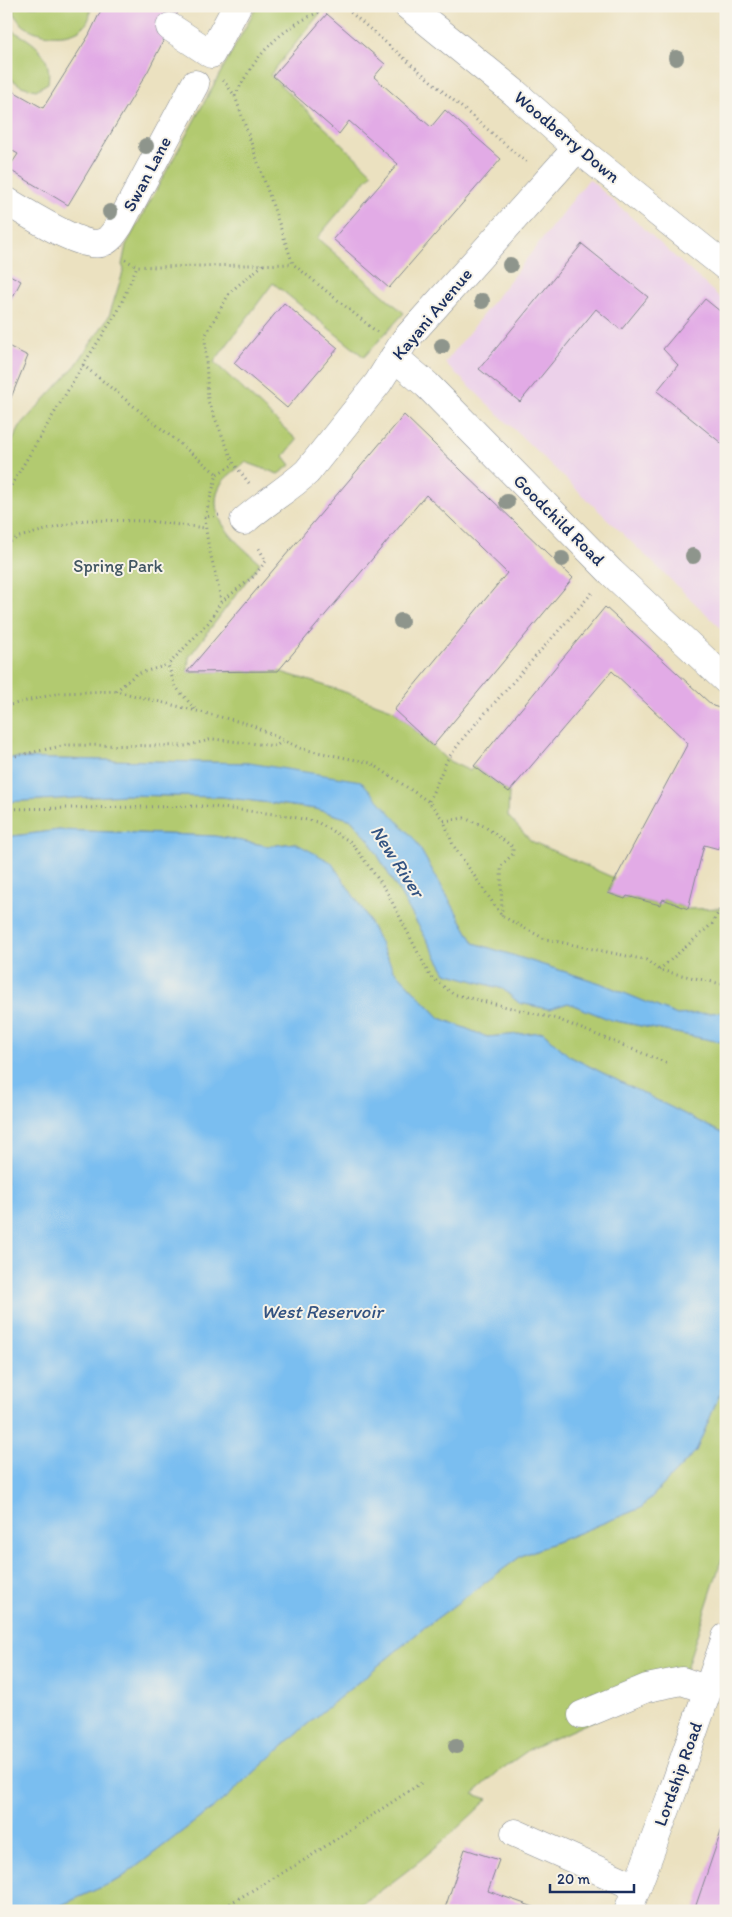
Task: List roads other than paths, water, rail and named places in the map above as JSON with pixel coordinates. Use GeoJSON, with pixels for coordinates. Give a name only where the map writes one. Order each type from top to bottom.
{"type":"FeatureCollection","features":[{"type":"Feature","properties":{"kind":"street","name":"Swan Lane"},"geometry":{"type":"LineString","coordinates":[[6,201],[92,243],[113,235],[209,72],[237,6]]}},
{"type":"Feature","properties":{"kind":"street","name":"Woodberry Down"},"geometry":{"type":"LineString","coordinates":[[408,6],[515,93],[577,148],[726,268]]}},
{"type":"Feature","properties":{"kind":"street"},"geometry":{"type":"LineString","coordinates":[[170,27],[209,72]]}},
{"type":"Feature","properties":{"kind":"street","name":"Kayani Avenue"},"geometry":{"type":"LineString","coordinates":[[244,521],[265,502],[296,482],[307,472],[378,383],[405,340],[577,148]]}},
{"type":"Feature","properties":{"kind":"street","name":"Goodchild Road"},"geometry":{"type":"LineString","coordinates":[[394,357],[427,385],[610,572],[726,680]]}},
{"type":"Feature","properties":{"kind":"street","name":"Lordship Road"},"geometry":{"type":"LineString","coordinates":[[632,1899],[726,1636]]}},
{"type":"Feature","properties":{"kind":"street"},"geometry":{"type":"LineString","coordinates":[[582,1715],[656,1686],[682,1681],[708,1690]]}},
{"type":"Feature","properties":{"kind":"street"},"geometry":{"type":"LineString","coordinates":[[515,1833],[632,1899]]}},
{"type":"Feature","properties":{"kind":"water","name":"New River"},"geometry":{"type":"Polygon","coordinates":[[[6,758],[249,763],[361,781],[415,840],[474,943],[600,983],[677,1015],[726,1012],[726,1043],[611,1020],[568,1003],[549,1009],[519,1003],[503,989],[446,973],[369,840],[352,820],[316,809],[222,797],[124,795],[6,802],[6,758]]]}},
{"type":"Feature","properties":{"kind":"water","name":"West Reservoir"},"geometry":{"type":"Polygon","coordinates":[[[59,830],[215,836],[268,846],[295,843],[331,862],[365,913],[393,969],[440,1018],[487,1037],[543,1032],[569,1056],[726,1135],[726,1379],[696,1451],[641,1508],[521,1556],[425,1627],[304,1727],[227,1797],[120,1879],[48,1911],[6,1911],[6,837],[59,830]]]}},
{"type":"Feature","properties":{"kind":"park label","name":"Spring Park"},"geometry":{"type":"Point","coordinates":[118,566]}}]}
